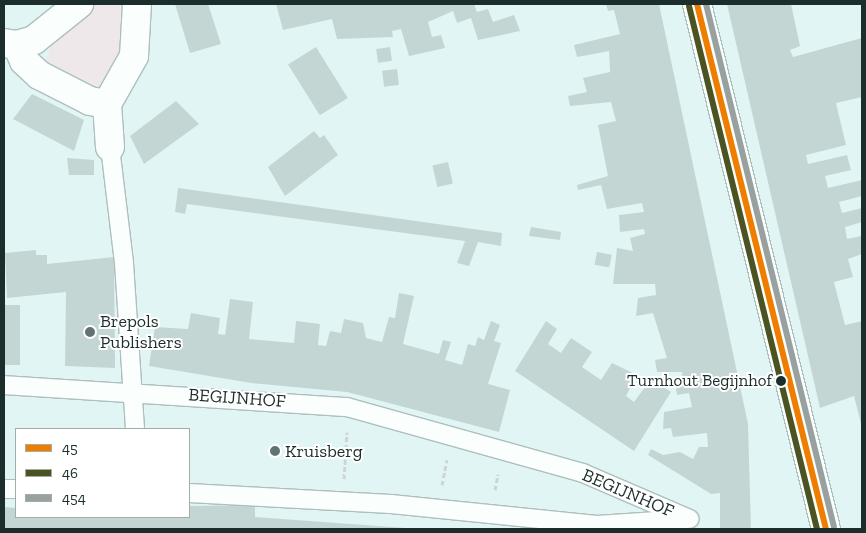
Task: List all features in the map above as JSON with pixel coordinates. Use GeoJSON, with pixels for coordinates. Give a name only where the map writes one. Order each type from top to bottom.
{"type":"FeatureCollection","features":[{"type":"Feature","properties":{"kind":"street"},"geometry":{"type":"LineString","coordinates":[[10,44],[34,40],[78,4]]}},
{"type":"Feature","properties":{"kind":"street"},"geometry":{"type":"LineString","coordinates":[[110,147],[107,104],[134,56],[137,4]]}},
{"type":"Feature","properties":{"kind":"street"},"geometry":{"type":"LineString","coordinates":[[697,4],[826,529]]}},
{"type":"Feature","properties":{"kind":"street"},"geometry":{"type":"LineString","coordinates":[[10,44],[39,75],[90,101],[107,104]]}},
{"type":"Feature","properties":{"kind":"lane"},"geometry":{"type":"LineString","coordinates":[[110,147],[124,262],[135,428]]}},
{"type":"Feature","properties":{"kind":"lane","name":"BEGIJNHOF"},"geometry":{"type":"LineString","coordinates":[[4,385],[132,390],[348,407],[452,434],[583,473],[690,519],[597,525],[342,501],[190,493]]}},
{"type":"Feature","properties":{"kind":"path"},"geometry":{"type":"LineString","coordinates":[[342,501],[348,407]]}},
{"type":"Feature","properties":{"kind":"path"},"geometry":{"type":"LineString","coordinates":[[438,509],[452,434]]}},
{"type":"Feature","properties":{"kind":"path"},"geometry":{"type":"LineString","coordinates":[[491,514],[502,449]]}},
{"type":"Feature","properties":{"kind":"shaded area"},"geometry":{"type":"Polygon","coordinates":[[[92,4],[120,4],[124,40],[119,61],[95,97],[42,71],[54,38],[92,4]]]}},
{"type":"Feature","properties":{"kind":"building"},"geometry":{"type":"Polygon","coordinates":[[[175,4],[208,4],[221,44],[190,53],[175,4]]]}},
{"type":"Feature","properties":{"kind":"building"},"geometry":{"type":"Polygon","coordinates":[[[276,4],[474,4],[477,12],[488,9],[493,22],[514,15],[520,31],[478,40],[471,18],[457,23],[453,11],[428,22],[432,37],[441,35],[445,48],[409,56],[401,29],[392,31],[393,37],[337,39],[332,19],[283,30],[276,4]]]}},
{"type":"Feature","properties":{"kind":"building"},"geometry":{"type":"Polygon","coordinates":[[[606,4],[659,4],[748,424],[751,529],[720,529],[720,493],[711,494],[648,455],[651,449],[663,455],[680,452],[693,459],[699,447],[708,447],[707,433],[673,437],[671,428],[663,429],[664,412],[692,407],[689,393],[677,395],[675,383],[683,382],[682,372],[657,372],[655,360],[667,358],[653,313],[636,316],[638,298],[656,295],[655,284],[613,284],[617,248],[633,251],[630,238],[645,234],[644,229],[620,232],[619,215],[644,212],[642,203],[607,209],[601,185],[578,190],[577,185],[608,176],[598,125],[616,121],[611,102],[570,106],[568,96],[587,92],[583,78],[610,72],[609,51],[577,57],[574,45],[620,34],[614,10],[608,11],[606,4]]]}},
{"type":"Feature","properties":{"kind":"building"},"geometry":{"type":"Polygon","coordinates":[[[727,4],[791,4],[800,46],[790,50],[793,57],[862,38],[862,97],[836,103],[846,145],[806,155],[808,164],[847,155],[851,170],[825,176],[828,188],[862,180],[862,196],[839,202],[842,213],[862,208],[862,222],[845,227],[847,239],[861,236],[862,254],[848,259],[853,277],[834,282],[845,325],[862,321],[862,428],[854,396],[820,408],[727,4]]]}},
{"type":"Feature","properties":{"kind":"building"},"geometry":{"type":"Polygon","coordinates":[[[316,47],[348,98],[320,115],[288,64],[316,47]]]}},
{"type":"Feature","properties":{"kind":"building"},"geometry":{"type":"Polygon","coordinates":[[[390,47],[392,61],[378,63],[376,49],[390,47]]]}},
{"type":"Feature","properties":{"kind":"building"},"geometry":{"type":"Polygon","coordinates":[[[397,69],[399,85],[384,87],[382,71],[397,69]]]}},
{"type":"Feature","properties":{"kind":"building"},"geometry":{"type":"Polygon","coordinates":[[[32,94],[84,120],[74,151],[13,119],[32,94]]]}},
{"type":"Feature","properties":{"kind":"building"},"geometry":{"type":"Polygon","coordinates":[[[176,101],[199,124],[144,164],[130,136],[176,101]]]}},
{"type":"Feature","properties":{"kind":"building"},"geometry":{"type":"Polygon","coordinates":[[[314,131],[320,138],[324,135],[338,155],[285,196],[268,167],[314,131]]]}},
{"type":"Feature","properties":{"kind":"building"},"geometry":{"type":"Polygon","coordinates":[[[67,158],[94,160],[94,175],[69,175],[67,158]]]}},
{"type":"Feature","properties":{"kind":"building"},"geometry":{"type":"Polygon","coordinates":[[[448,162],[453,183],[437,187],[432,166],[448,162]]]}},
{"type":"Feature","properties":{"kind":"building"},"geometry":{"type":"Polygon","coordinates":[[[178,188],[502,233],[501,246],[478,242],[469,266],[457,263],[465,241],[187,204],[185,214],[175,212],[178,188]]]}},
{"type":"Feature","properties":{"kind":"building"},"geometry":{"type":"Polygon","coordinates":[[[531,227],[561,232],[560,240],[529,236],[531,227]]]}},
{"type":"Feature","properties":{"kind":"building","name":"Brepols Publishers"},"geometry":{"type":"Polygon","coordinates":[[[36,250],[36,255],[47,255],[47,264],[114,257],[115,368],[65,366],[66,292],[7,298],[5,253],[36,250]]]}},
{"type":"Feature","properties":{"kind":"building"},"geometry":{"type":"Polygon","coordinates":[[[597,252],[612,255],[609,268],[595,265],[597,252]]]}},
{"type":"Feature","properties":{"kind":"building"},"geometry":{"type":"Polygon","coordinates":[[[399,293],[414,296],[403,344],[439,354],[443,340],[451,342],[445,360],[462,365],[468,344],[475,346],[478,337],[484,340],[491,321],[500,325],[494,341],[501,343],[488,384],[510,390],[499,432],[347,392],[251,383],[149,366],[155,327],[188,329],[191,313],[220,318],[218,334],[225,335],[230,299],[253,302],[249,339],[294,343],[296,321],[320,324],[318,345],[326,346],[330,331],[341,333],[344,319],[363,323],[366,338],[382,342],[389,317],[395,318],[399,293]]]}},
{"type":"Feature","properties":{"kind":"building"},"geometry":{"type":"Polygon","coordinates":[[[4,305],[20,305],[20,365],[4,365],[4,305]]]}},
{"type":"Feature","properties":{"kind":"building"},"geometry":{"type":"Polygon","coordinates":[[[546,321],[557,329],[548,344],[561,353],[571,338],[592,352],[582,367],[601,380],[612,363],[637,375],[626,396],[634,402],[651,379],[671,392],[634,451],[515,371],[546,321]]]}},
{"type":"Feature","properties":{"kind":"building"},"geometry":{"type":"Polygon","coordinates":[[[255,505],[255,517],[419,529],[4,529],[4,507],[15,508],[15,518],[190,518],[190,506],[255,505]]]}},
{"type":"Feature","properties":{"kind":"transit line","name":"45"},"geometry":{"type":"LineString","coordinates":[[697,4],[826,529]]}},
{"type":"Feature","properties":{"kind":"transit line","name":"454"},"geometry":{"type":"LineString","coordinates":[[706,4],[834,527]]}},
{"type":"Feature","properties":{"kind":"transit line","name":"46"},"geometry":{"type":"LineString","coordinates":[[689,6],[817,529]]}},
{"type":"Feature","properties":{"kind":"place","name":"Brepols Publishers"},"geometry":{"type":"Point","coordinates":[90,332]}},
{"type":"Feature","properties":{"kind":"place","name":"Turnhout Begijnhof"},"geometry":{"type":"Point","coordinates":[781,381]}},
{"type":"Feature","properties":{"kind":"place","name":"Kruisberg"},"geometry":{"type":"Point","coordinates":[275,451]}}]}
